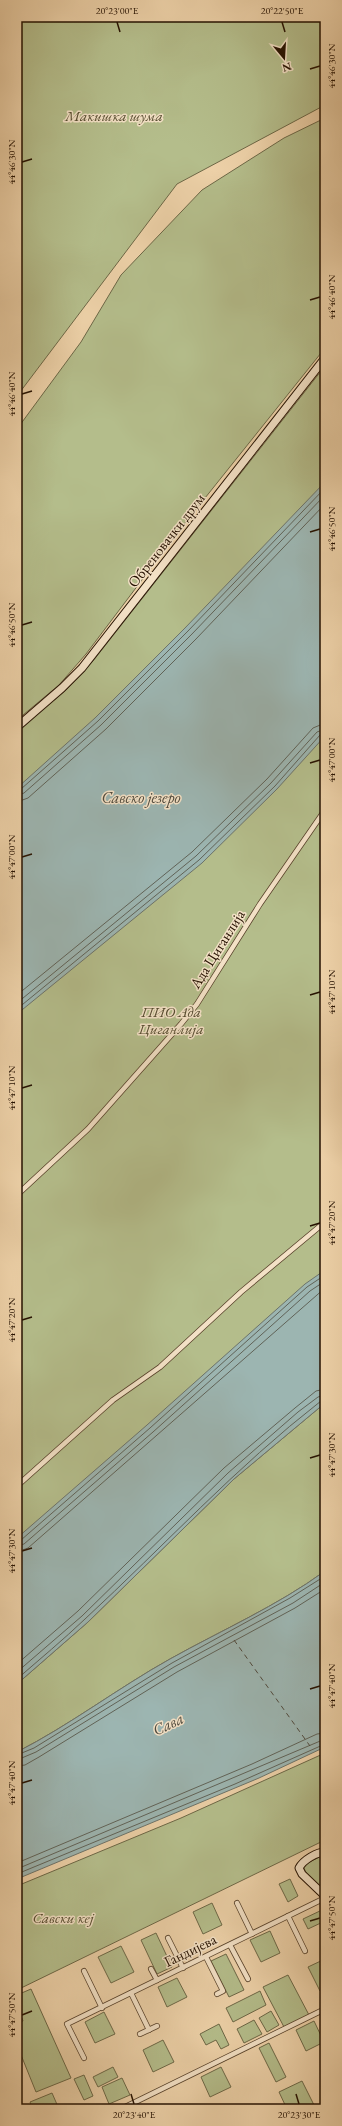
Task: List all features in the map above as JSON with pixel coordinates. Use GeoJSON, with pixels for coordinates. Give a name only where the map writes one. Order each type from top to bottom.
{"type":"FeatureCollection","features":[{"type":"Feature","properties":{"kind":"street","name":"Обреновачки друм"},"geometry":{"type":"LineString","coordinates":[[17,726],[62,688],[82,668],[325,358]]}},
{"type":"Feature","properties":{"kind":"street","name":"Ада Циганлија"},"geometry":{"type":"LineString","coordinates":[[17,1195],[88,1129],[181,1024],[196,1004],[260,904],[325,810]]}},
{"type":"Feature","properties":{"kind":"street"},"geometry":{"type":"LineString","coordinates":[[17,1486],[106,1405],[160,1367],[241,1292],[325,1222]]}},
{"type":"Feature","properties":{"kind":"street","name":"Гандијева"},"geometry":{"type":"LineString","coordinates":[[84,2058],[67,2024],[325,1897],[302,1874],[299,1868],[305,1861],[319,1853],[325,1852]]}},
{"type":"Feature","properties":{"kind":"street"},"geometry":{"type":"LineString","coordinates":[[237,1903],[252,1934]]}},
{"type":"Feature","properties":{"kind":"street"},"geometry":{"type":"LineString","coordinates":[[288,1916],[305,1951]]}},
{"type":"Feature","properties":{"kind":"street"},"geometry":{"type":"LineString","coordinates":[[168,1938],[183,1968]]}},
{"type":"Feature","properties":{"kind":"street"},"geometry":{"type":"LineString","coordinates":[[230,1945],[248,1979]]}},
{"type":"Feature","properties":{"kind":"street"},"geometry":{"type":"LineString","coordinates":[[206,1956],[223,1991],[217,1994]]}},
{"type":"Feature","properties":{"kind":"street"},"geometry":{"type":"LineString","coordinates":[[84,1970],[102,2008]]}},
{"type":"Feature","properties":{"kind":"street"},"geometry":{"type":"LineString","coordinates":[[152,1970],[157,1980]]}},
{"type":"Feature","properties":{"kind":"street"},"geometry":{"type":"LineString","coordinates":[[131,1993],[149,2030]]}},
{"type":"Feature","properties":{"kind":"street"},"geometry":{"type":"LineString","coordinates":[[121,2109],[325,2009]]}},
{"type":"Feature","properties":{"kind":"street"},"geometry":{"type":"LineString","coordinates":[[140,2034],[157,2026]]}},
{"type":"Feature","properties":{"kind":"green space","name":"Макишка шума"},"geometry":{"type":"Polygon","coordinates":[[[17,17],[325,17],[325,105],[177,184],[17,396],[17,17]]]}},
{"type":"Feature","properties":{"kind":"green space"},"geometry":{"type":"Polygon","coordinates":[[[325,118],[325,348],[185,523],[86,654],[59,685],[17,720],[17,429],[81,342],[121,275],[202,190],[284,138],[325,118]]]}},
{"type":"Feature","properties":{"kind":"green space","name":"ПИО Ада Циганлија"},"geometry":{"type":"Polygon","coordinates":[[[325,366],[325,1309],[17,1565],[17,731],[66,690],[93,661],[325,366]]]}},
{"type":"Feature","properties":{"kind":"green space"},"geometry":{"type":"Polygon","coordinates":[[[325,1403],[325,1571],[307,1584],[269,1607],[151,1670],[56,1730],[17,1752],[17,1684],[88,1622],[234,1479],[325,1403]]]}},
{"type":"Feature","properties":{"kind":"green space","name":"Савски кеј"},"geometry":{"type":"Polygon","coordinates":[[[325,1753],[325,1840],[17,1990],[17,1886],[181,1818],[325,1753]]]}},
{"type":"Feature","properties":{"kind":"green space"},"geometry":{"type":"Polygon","coordinates":[[[321,1856],[325,1858],[325,1892],[306,1873],[304,1868],[306,1864],[321,1856]]]}},
{"type":"Feature","properties":{"kind":"green space"},"geometry":{"type":"Polygon","coordinates":[[[290,1879],[298,1896],[288,1902],[279,1884],[290,1879]]]}},
{"type":"Feature","properties":{"kind":"green space"},"geometry":{"type":"Polygon","coordinates":[[[212,1903],[222,1925],[203,1934],[193,1912],[212,1903]]]}},
{"type":"Feature","properties":{"kind":"green space"},"geometry":{"type":"Polygon","coordinates":[[[322,1910],[325,1921],[308,1929],[303,1919],[322,1910]]]}},
{"type":"Feature","properties":{"kind":"green space"},"geometry":{"type":"Polygon","coordinates":[[[270,1931],[280,1953],[261,1962],[250,1940],[270,1931]]]}},
{"type":"Feature","properties":{"kind":"green space"},"geometry":{"type":"Polygon","coordinates":[[[156,1933],[172,1967],[157,1974],[141,1940],[156,1933]]]}},
{"type":"Feature","properties":{"kind":"green space"},"geometry":{"type":"Polygon","coordinates":[[[121,1946],[134,1972],[111,1983],[98,1957],[121,1946]]]}},
{"type":"Feature","properties":{"kind":"green space"},"geometry":{"type":"Polygon","coordinates":[[[226,1954],[244,1990],[229,1997],[211,1961],[226,1954]]]}},
{"type":"Feature","properties":{"kind":"green space"},"geometry":{"type":"Polygon","coordinates":[[[325,1959],[325,1989],[320,1991],[308,1967],[325,1959]]]}},
{"type":"Feature","properties":{"kind":"green space"},"geometry":{"type":"Polygon","coordinates":[[[288,1975],[309,2015],[284,2027],[263,1987],[288,1975]]]}},
{"type":"Feature","properties":{"kind":"green space"},"geometry":{"type":"Polygon","coordinates":[[[177,1978],[187,1997],[167,2007],[158,1987],[177,1978]]]}},
{"type":"Feature","properties":{"kind":"green space"},"geometry":{"type":"Polygon","coordinates":[[[31,1989],[71,2078],[36,2092],[17,2045],[17,2023],[23,2021],[22,2018],[17,2020],[17,1995],[31,1989]]]}},
{"type":"Feature","properties":{"kind":"green space"},"geometry":{"type":"Polygon","coordinates":[[[260,1991],[266,2005],[233,2022],[226,2008],[260,1991]]]}},
{"type":"Feature","properties":{"kind":"green space"},"geometry":{"type":"Polygon","coordinates":[[[271,2011],[279,2025],[267,2032],[259,2018],[271,2011]]]}},
{"type":"Feature","properties":{"kind":"green space"},"geometry":{"type":"Polygon","coordinates":[[[104,2012],[115,2034],[95,2043],[85,2022],[104,2012]]]}},
{"type":"Feature","properties":{"kind":"green space"},"geometry":{"type":"Polygon","coordinates":[[[254,2020],[262,2034],[244,2043],[237,2029],[254,2020]]]}},
{"type":"Feature","properties":{"kind":"green space"},"geometry":{"type":"Polygon","coordinates":[[[314,2021],[324,2042],[306,2051],[296,2030],[314,2021]]]}},
{"type":"Feature","properties":{"kind":"green space"},"geometry":{"type":"Polygon","coordinates":[[[219,2024],[229,2045],[221,2049],[216,2040],[206,2045],[200,2034],[219,2024]]]}},
{"type":"Feature","properties":{"kind":"green space"},"geometry":{"type":"Polygon","coordinates":[[[163,2040],[174,2062],[153,2072],[143,2050],[163,2040]]]}},
{"type":"Feature","properties":{"kind":"green space"},"geometry":{"type":"Polygon","coordinates":[[[269,2043],[286,2077],[276,2082],[259,2048],[269,2043]]]}},
{"type":"Feature","properties":{"kind":"green space"},"geometry":{"type":"Polygon","coordinates":[[[113,2067],[118,2077],[98,2087],[93,2077],[113,2067]]]}},
{"type":"Feature","properties":{"kind":"green space"},"geometry":{"type":"Polygon","coordinates":[[[221,2067],[231,2087],[210,2097],[201,2077],[221,2067]]]}},
{"type":"Feature","properties":{"kind":"green space"},"geometry":{"type":"Polygon","coordinates":[[[84,2075],[93,2096],[84,2100],[74,2079],[84,2075]]]}},
{"type":"Feature","properties":{"kind":"green space"},"geometry":{"type":"Polygon","coordinates":[[[122,2078],[130,2095],[109,2104],[102,2087],[122,2078]]]}},
{"type":"Feature","properties":{"kind":"green space"},"geometry":{"type":"Polygon","coordinates":[[[302,2081],[314,2105],[306,2109],[287,2109],[279,2092],[302,2081]]]}},
{"type":"Feature","properties":{"kind":"green space"},"geometry":{"type":"Polygon","coordinates":[[[52,2093],[59,2109],[33,2109],[30,2102],[52,2093]]]}},
{"type":"Feature","properties":{"kind":"water","name":"Савско језеро"},"geometry":{"type":"Polygon","coordinates":[[[325,482],[325,736],[277,789],[202,863],[17,1014],[17,788],[95,718],[185,628],[325,482]]]}},
{"type":"Feature","properties":{"kind":"water"},"geometry":{"type":"Polygon","coordinates":[[[325,1270],[325,1403],[234,1479],[88,1622],[17,1684],[17,1538],[147,1425],[305,1284],[325,1270]]]}},
{"type":"Feature","properties":{"kind":"water","name":"Сава"},"geometry":{"type":"Polygon","coordinates":[[[325,1571],[325,1747],[259,1778],[17,1879],[17,1752],[56,1730],[151,1670],[269,1607],[307,1584],[325,1571]]]}},
{"type":"Feature","properties":{"kind":"ferry route"},"geometry":{"type":"LineString","coordinates":[[234,1640],[310,1746]]}}]}
